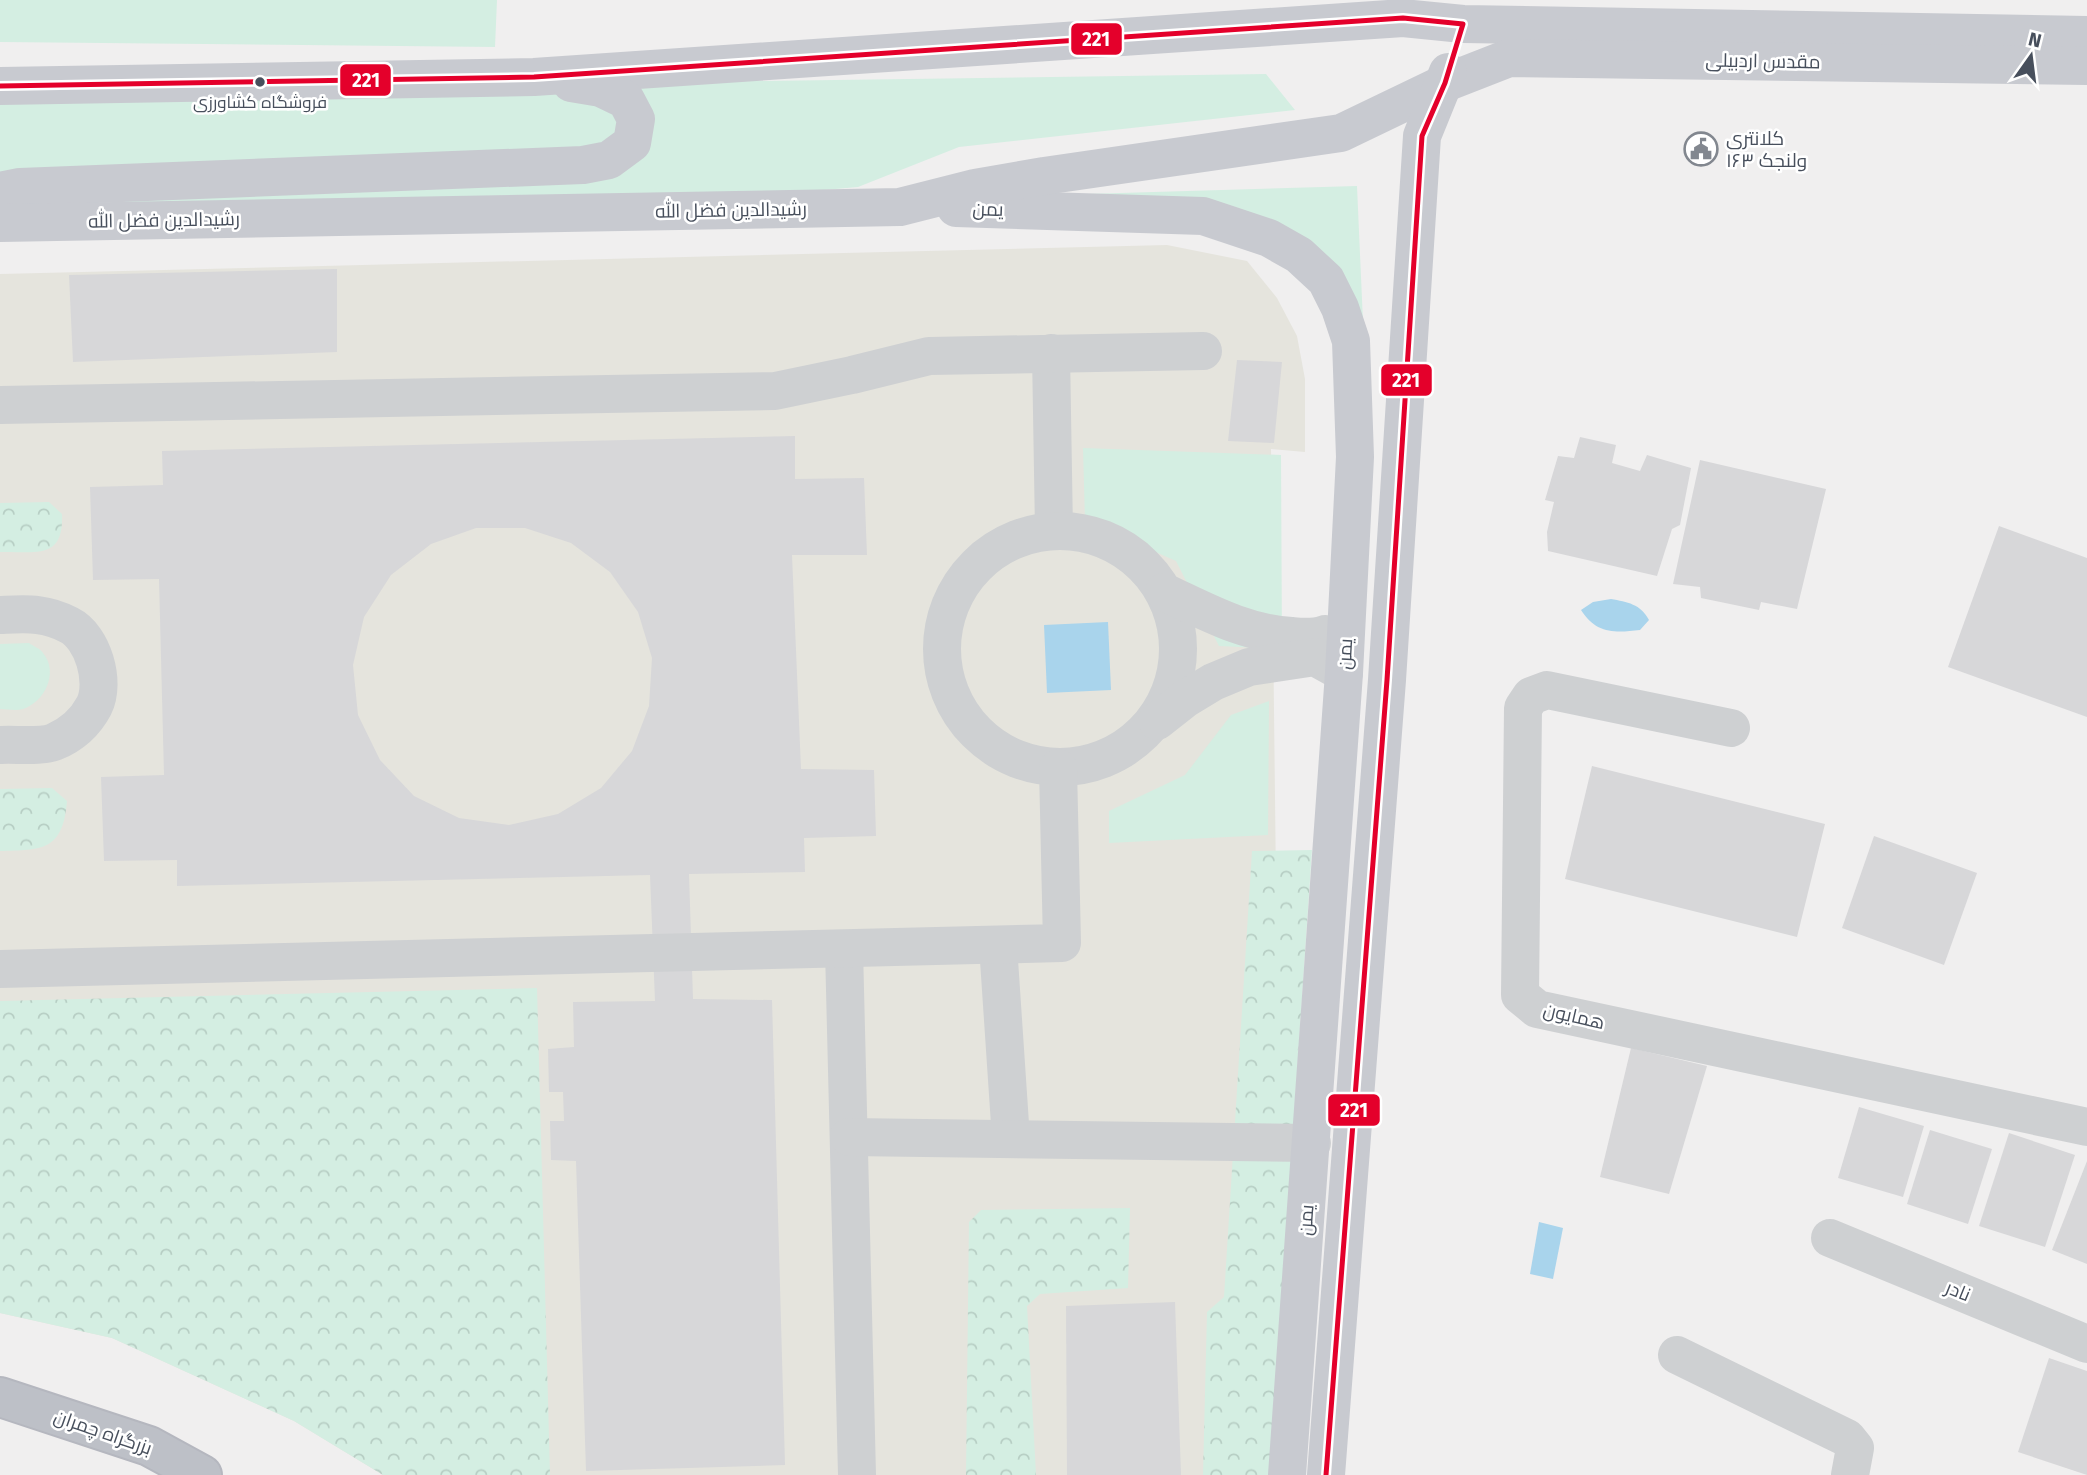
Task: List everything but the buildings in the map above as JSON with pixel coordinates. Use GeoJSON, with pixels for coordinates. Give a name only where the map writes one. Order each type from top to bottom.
{"type":"FeatureCollection","features":[{"type":"Feature","properties":{"kind":"highway","name":"بزرگراه چمران"},"geometry":{"type":"LineString","coordinates":[[0,1397],[149,1447],[202,1475]]}},
{"type":"Feature","properties":{"kind":"main road","name":"مقدس اردبیلی"},"geometry":{"type":"LineString","coordinates":[[1404,9],[2087,35]]}},
{"type":"Feature","properties":{"kind":"main road"},"geometry":{"type":"LineString","coordinates":[[0,86],[534,76],[1404,9]]}},
{"type":"Feature","properties":{"kind":"main road","name":"یمن"},"geometry":{"type":"LineString","coordinates":[[1326,1475],[1387,680],[1422,136],[1444,83],[1463,12]]}},
{"type":"Feature","properties":{"kind":"main road","name":"مقدس اردبیلی"},"geometry":{"type":"LineString","coordinates":[[1444,83],[1509,58],[2087,66]]}},
{"type":"Feature","properties":{"kind":"main road"},"geometry":{"type":"LineString","coordinates":[[0,191],[20,187],[583,165],[609,160],[632,143],[636,119],[626,100],[601,88],[534,76]]}},
{"type":"Feature","properties":{"kind":"main road","name":"رشیدالدین فضل الله"},"geometry":{"type":"LineString","coordinates":[[0,223],[901,207],[975,188],[1044,176],[1341,133],[1444,83]]}},
{"type":"Feature","properties":{"kind":"main road","name":"یمن"},"geometry":{"type":"LineString","coordinates":[[901,207],[1203,216],[1269,238],[1298,255],[1326,280],[1340,308],[1351,341],[1355,457],[1344,673],[1287,1475]]}},
{"type":"Feature","properties":{"kind":"street"},"geometry":{"type":"LineString","coordinates":[[0,405],[775,391],[929,356],[1203,351]]}},
{"type":"Feature","properties":{"kind":"street"},"geometry":{"type":"LineString","coordinates":[[1051,353],[1054,531]]}},
{"type":"Feature","properties":{"kind":"street"},"geometry":{"type":"LineString","coordinates":[[1153,724],[1170,694],[1179,660],[1176,625],[1164,592],[1144,565],[1118,546],[1087,534],[1054,531],[1018,538],[986,555],[961,582],[946,615],[941,651],[947,687],[964,719],[990,745],[1022,762],[1058,768],[1093,763],[1126,748],[1185,699],[1213,682],[1249,667],[1315,657],[1344,673]]}},
{"type":"Feature","properties":{"kind":"street"},"geometry":{"type":"LineString","coordinates":[[1164,592],[1225,620],[1269,635],[1316,638],[1346,626]]}},
{"type":"Feature","properties":{"kind":"street"},"geometry":{"type":"LineString","coordinates":[[0,615],[42,614],[71,626],[90,646],[99,676],[95,704],[77,729],[51,744],[0,744]]}},
{"type":"Feature","properties":{"kind":"street","name":"همایون"},"geometry":{"type":"LineString","coordinates":[[1731,728],[1547,690],[1531,696],[1523,708],[1520,995],[1537,1009],[2087,1127]]}},
{"type":"Feature","properties":{"kind":"street"},"geometry":{"type":"LineString","coordinates":[[0,969],[1062,943],[1058,768]]}},
{"type":"Feature","properties":{"kind":"street"},"geometry":{"type":"LineString","coordinates":[[998,945],[1011,1139]]}},
{"type":"Feature","properties":{"kind":"street"},"geometry":{"type":"LineString","coordinates":[[844,948],[857,1475]]}},
{"type":"Feature","properties":{"kind":"street"},"geometry":{"type":"LineString","coordinates":[[849,1137],[1312,1143]]}},
{"type":"Feature","properties":{"kind":"street","name":"نادر"},"geometry":{"type":"LineString","coordinates":[[1830,1238],[2087,1343]]}},
{"type":"Feature","properties":{"kind":"street"},"geometry":{"type":"LineString","coordinates":[[1677,1355],[1847,1438],[1855,1448],[1850,1475]]}},
{"type":"Feature","properties":{"kind":"shaded area"},"geometry":{"type":"Polygon","coordinates":[[[1167,245],[1247,261],[1277,298],[1297,336],[1305,379],[1305,452],[1271,449],[1276,884],[1253,1475],[383,1475],[294,1421],[112,1338],[0,1313],[0,274],[1167,245]]]}},
{"type":"Feature","properties":{"kind":"green space"},"geometry":{"type":"Polygon","coordinates":[[[0,0],[497,0],[495,47],[0,42],[0,0]]]}},
{"type":"Feature","properties":{"kind":"green space"},"geometry":{"type":"Polygon","coordinates":[[[1266,74],[1295,110],[959,147],[858,187],[687,202],[0,211],[0,95],[534,84],[1266,74]]]}},
{"type":"Feature","properties":{"kind":"green space"},"geometry":{"type":"Polygon","coordinates":[[[1357,186],[1363,322],[1338,272],[1086,194],[1357,186]]]}},
{"type":"Feature","properties":{"kind":"green space"},"geometry":{"type":"Polygon","coordinates":[[[1083,448],[1281,455],[1282,649],[1219,646],[1176,561],[1085,521],[1083,448]]]}},
{"type":"Feature","properties":{"kind":"green space"},"geometry":{"type":"Polygon","coordinates":[[[49,502],[62,514],[58,540],[45,550],[36,552],[0,552],[0,503],[49,502]]]}},
{"type":"Feature","properties":{"kind":"green space"},"geometry":{"type":"Polygon","coordinates":[[[29,643],[42,652],[48,661],[50,677],[47,686],[38,700],[31,705],[20,710],[0,709],[0,644],[29,643]]]}},
{"type":"Feature","properties":{"kind":"green space"},"geometry":{"type":"Polygon","coordinates":[[[1269,701],[1268,835],[1109,843],[1109,811],[1185,775],[1231,715],[1269,701]]]}},
{"type":"Feature","properties":{"kind":"green space"},"geometry":{"type":"Polygon","coordinates":[[[52,788],[67,801],[61,830],[55,839],[39,848],[0,851],[0,789],[52,788]]]}},
{"type":"Feature","properties":{"kind":"green space"},"geometry":{"type":"Polygon","coordinates":[[[1312,850],[1270,1475],[1203,1475],[1207,1312],[1224,1297],[1252,851],[1312,850]]]}},
{"type":"Feature","properties":{"kind":"green space"},"geometry":{"type":"Polygon","coordinates":[[[537,988],[550,1475],[383,1475],[294,1421],[112,1338],[0,1313],[0,1001],[537,988]]]}},
{"type":"Feature","properties":{"kind":"green space"},"geometry":{"type":"Polygon","coordinates":[[[1130,1208],[1128,1288],[1040,1294],[1027,1306],[1036,1475],[966,1475],[969,1222],[981,1210],[1130,1208]]]}},
{"type":"Feature","properties":{"kind":"water"},"geometry":{"type":"Polygon","coordinates":[[[1611,599],[1638,607],[1649,620],[1640,630],[1607,630],[1593,624],[1581,610],[1593,602],[1611,599]]]}},
{"type":"Feature","properties":{"kind":"water"},"geometry":{"type":"Polygon","coordinates":[[[1108,622],[1111,690],[1047,693],[1044,625],[1108,622]]]}},
{"type":"Feature","properties":{"kind":"water"},"geometry":{"type":"Polygon","coordinates":[[[1539,1222],[1563,1228],[1553,1279],[1530,1274],[1539,1222]]]}},
{"type":"Feature","properties":{"kind":"transit line","name":"221"},"geometry":{"type":"LineString","coordinates":[[0,86],[534,77],[1403,18],[1463,24],[1445,83],[1422,136],[1387,680],[1326,1475]]}},
{"type":"Feature","properties":{"kind":"place","name":"فروشگاه کشاورزی"},"geometry":{"type":"Point","coordinates":[260,82]}},
{"type":"Feature","properties":{"kind":"place","name":"کلانتری ۱۶۳ ولنجک"},"geometry":{"type":"Point","coordinates":[1701,149]}}]}
